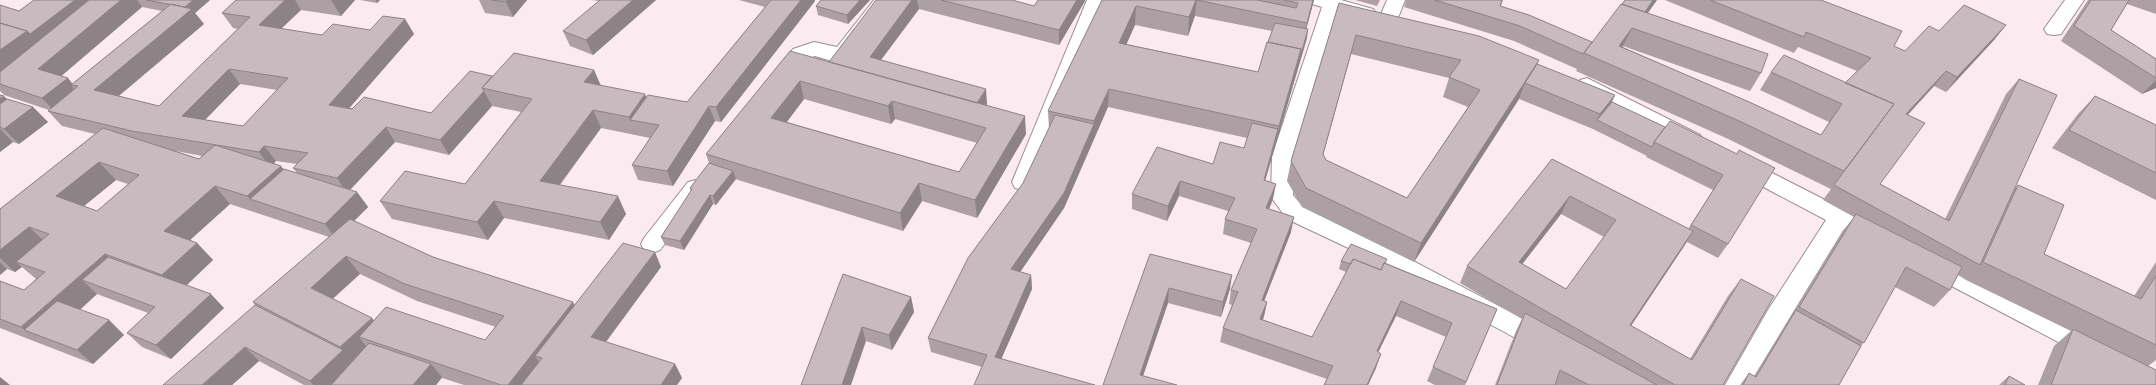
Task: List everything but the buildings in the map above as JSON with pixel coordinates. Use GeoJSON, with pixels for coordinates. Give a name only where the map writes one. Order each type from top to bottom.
{"type":"FeatureCollection","features":[{"type":"Feature","properties":{"kind":"street"},"geometry":{"type":"LineString","coordinates":[[772,90],[800,54],[814,49],[835,55],[844,52],[884,0]]}},
{"type":"Feature","properties":{"kind":"street"},"geometry":{"type":"LineString","coordinates":[[1022,182],[1096,0]]}},
{"type":"Feature","properties":{"kind":"street"},"geometry":{"type":"LineString","coordinates":[[2054,29],[2075,0]]}},
{"type":"Feature","properties":{"kind":"street"},"geometry":{"type":"LineString","coordinates":[[1411,25],[1393,9],[1326,2],[1283,156],[1282,197],[1295,213],[1367,247],[1564,352]]}},
{"type":"Feature","properties":{"kind":"street"},"geometry":{"type":"LineString","coordinates":[[1566,77],[1588,86],[1714,151],[2114,360]]}},
{"type":"Feature","properties":{"kind":"street"},"geometry":{"type":"LineString","coordinates":[[652,244],[710,170]]}},
{"type":"Feature","properties":{"kind":"street"},"geometry":{"type":"LineString","coordinates":[[1738,385],[1777,317],[1840,217]]}}]}
